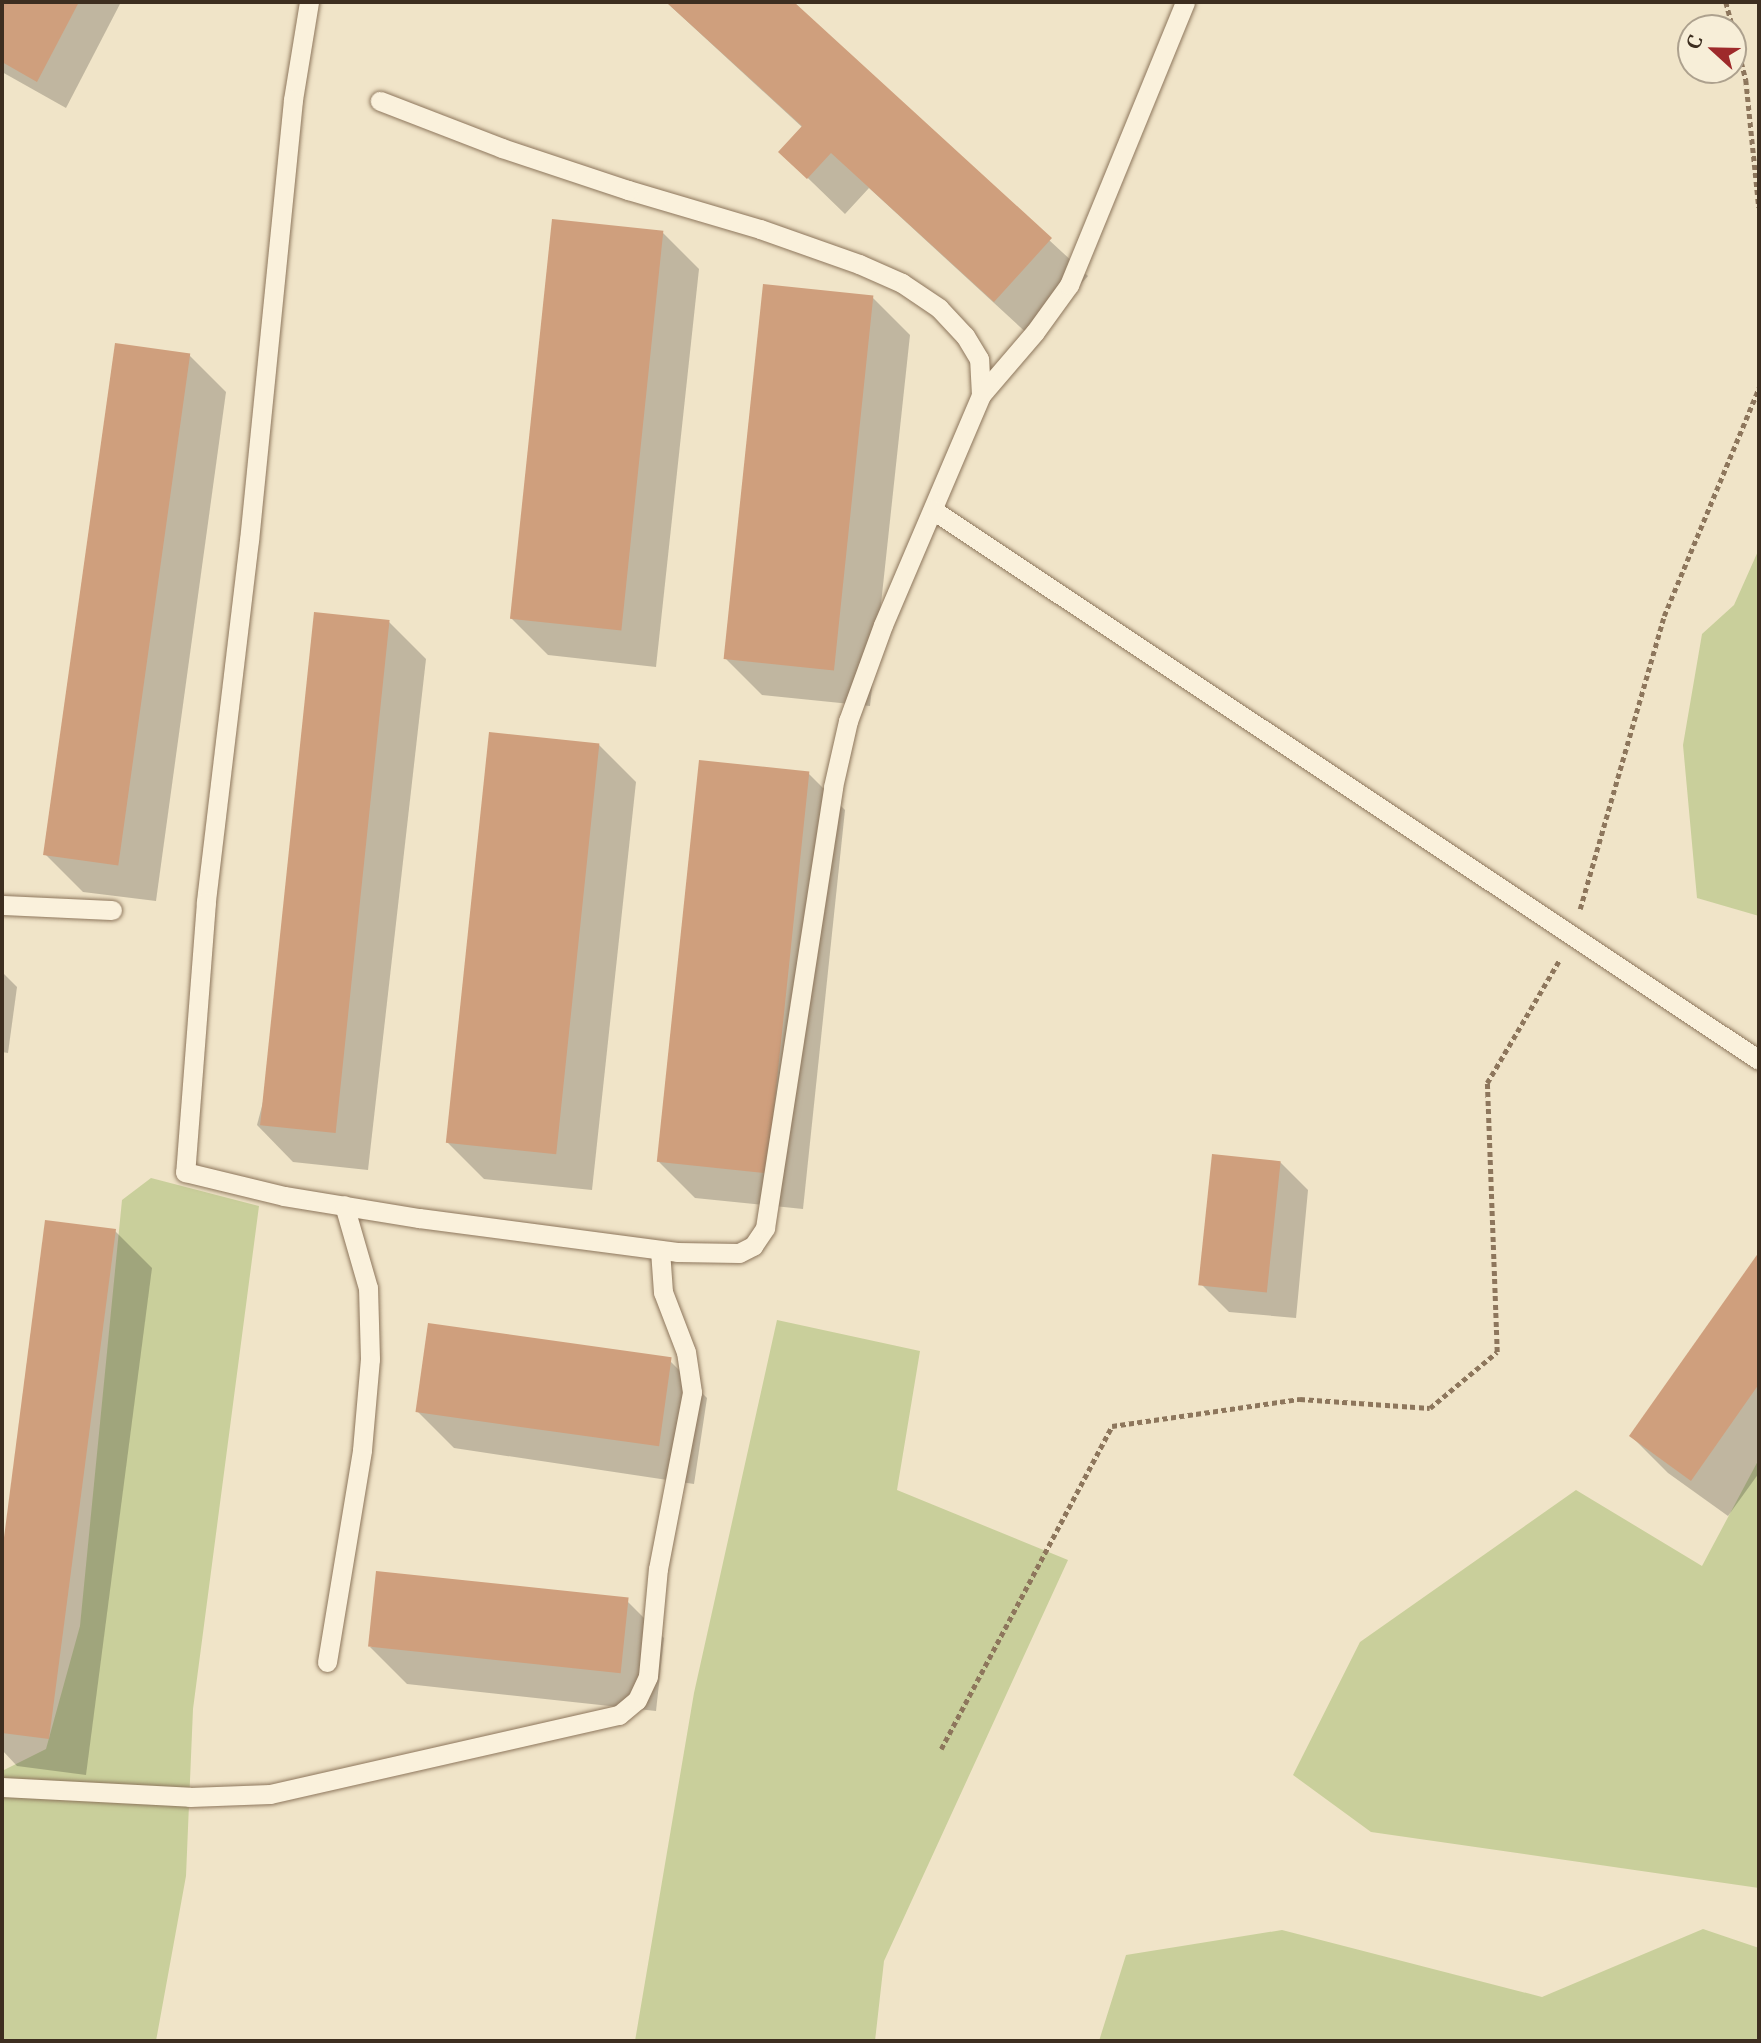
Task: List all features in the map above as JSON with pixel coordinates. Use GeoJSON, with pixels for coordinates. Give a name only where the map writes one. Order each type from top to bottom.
{"type":"FeatureCollection","features":[{"type":"Feature","properties":{"kind":"lane"},"geometry":{"type":"LineString","coordinates":[[309,2],[293,100],[249,540],[206,902],[185,1172],[284,1196],[344,1205],[660,1250],[739,1253],[753,1246],[765,1228],[833,787],[848,721],[981,395],[1035,332],[1069,285],[1185,2]]}},
{"type":"Feature","properties":{"kind":"lane"},"geometry":{"type":"LineString","coordinates":[[380,101],[502,148],[628,190],[760,229],[859,264],[902,284],[939,308],[965,336],[979,359],[981,395]]}},
{"type":"Feature","properties":{"kind":"lane"},"geometry":{"type":"LineString","coordinates":[[933,510],[1759,1060]]}},
{"type":"Feature","properties":{"kind":"lane"},"geometry":{"type":"LineString","coordinates":[[2,905],[112,910]]}},
{"type":"Feature","properties":{"kind":"lane"},"geometry":{"type":"LineString","coordinates":[[327,1662],[362,1450],[370,1359],[368,1288],[344,1205]]}},
{"type":"Feature","properties":{"kind":"lane"},"geometry":{"type":"LineString","coordinates":[[2,1787],[190,1797],[270,1794],[619,1715],[636,1700],[648,1676],[658,1569],[692,1392],[686,1352],[663,1292],[660,1250]]}},
{"type":"Feature","properties":{"kind":"path"},"geometry":{"type":"LineString","coordinates":[[1746,84],[1759,207]]}},
{"type":"Feature","properties":{"kind":"path"},"geometry":{"type":"LineString","coordinates":[[941,1749],[1112,1426],[1300,1399],[1430,1408],[1497,1352],[1487,1083],[1573,937],[1664,616],[1759,388]]}},
{"type":"Feature","properties":{"kind":"green space"},"geometry":{"type":"Polygon","coordinates":[[[1759,549],[1759,916],[1697,898],[1683,745],[1702,634],[1734,605],[1759,549]]]}},
{"type":"Feature","properties":{"kind":"green space"},"geometry":{"type":"Polygon","coordinates":[[[151,1178],[259,1206],[193,1709],[186,1876],[156,2041],[2,2041],[2,1771],[46,1749],[80,1626],[122,1200],[151,1178]]]}},
{"type":"Feature","properties":{"kind":"green space"},"geometry":{"type":"Polygon","coordinates":[[[777,1320],[920,1351],[897,1490],[1068,1560],[884,1961],[875,2041],[635,2041],[694,1693],[777,1320]]]}},
{"type":"Feature","properties":{"kind":"green space"},"geometry":{"type":"Polygon","coordinates":[[[1759,1459],[1759,1888],[1371,1832],[1293,1775],[1360,1642],[1576,1490],[1702,1566],[1759,1459]]]}},
{"type":"Feature","properties":{"kind":"green space"},"geometry":{"type":"Polygon","coordinates":[[[1703,1929],[1759,1948],[1759,2041],[1099,2041],[1126,1955],[1282,1930],[1542,1997],[1703,1929]]]}},
{"type":"Feature","properties":{"kind":"building"},"geometry":{"type":"Polygon","coordinates":[[[2,2],[79,2],[37,82],[2,62],[2,2]]]}},
{"type":"Feature","properties":{"kind":"building"},"geometry":{"type":"Polygon","coordinates":[[[666,2],[794,2],[1052,238],[994,302],[831,153],[807,179],[778,152],[802,126],[666,2]]]}},
{"type":"Feature","properties":{"kind":"building"},"geometry":{"type":"Polygon","coordinates":[[[552,219],[663,231],[621,631],[510,619],[552,219]]]}},
{"type":"Feature","properties":{"kind":"building"},"geometry":{"type":"Polygon","coordinates":[[[763,284],[873,296],[834,671],[724,659],[763,284]]]}},
{"type":"Feature","properties":{"kind":"building"},"geometry":{"type":"Polygon","coordinates":[[[115,343],[190,354],[118,866],[43,855],[115,343]]]}},
{"type":"Feature","properties":{"kind":"building"},"geometry":{"type":"Polygon","coordinates":[[[314,612],[390,620],[336,1133],[260,1125],[314,612]]]}},
{"type":"Feature","properties":{"kind":"building"},"geometry":{"type":"Polygon","coordinates":[[[489,732],[599,744],[556,1154],[446,1143],[489,732]]]}},
{"type":"Feature","properties":{"kind":"building"},"geometry":{"type":"Polygon","coordinates":[[[699,760],[809,772],[767,1173],[657,1162],[699,760]]]}},
{"type":"Feature","properties":{"kind":"building"},"geometry":{"type":"Polygon","coordinates":[[[1212,1154],[1281,1161],[1267,1292],[1198,1285],[1212,1154]]]}},
{"type":"Feature","properties":{"kind":"building"},"geometry":{"type":"Polygon","coordinates":[[[45,1220],[116,1229],[49,1739],[2,1733],[2,1553],[45,1220]]]}},
{"type":"Feature","properties":{"kind":"building"},"geometry":{"type":"Polygon","coordinates":[[[1759,1252],[1759,1384],[1691,1481],[1629,1436],[1759,1252]]]}},
{"type":"Feature","properties":{"kind":"building"},"geometry":{"type":"Polygon","coordinates":[[[428,1323],[672,1357],[659,1446],[415,1412],[428,1323]]]}},
{"type":"Feature","properties":{"kind":"building"},"geometry":{"type":"Polygon","coordinates":[[[376,1571],[629,1598],[621,1673],[368,1647],[376,1571]]]}}]}
